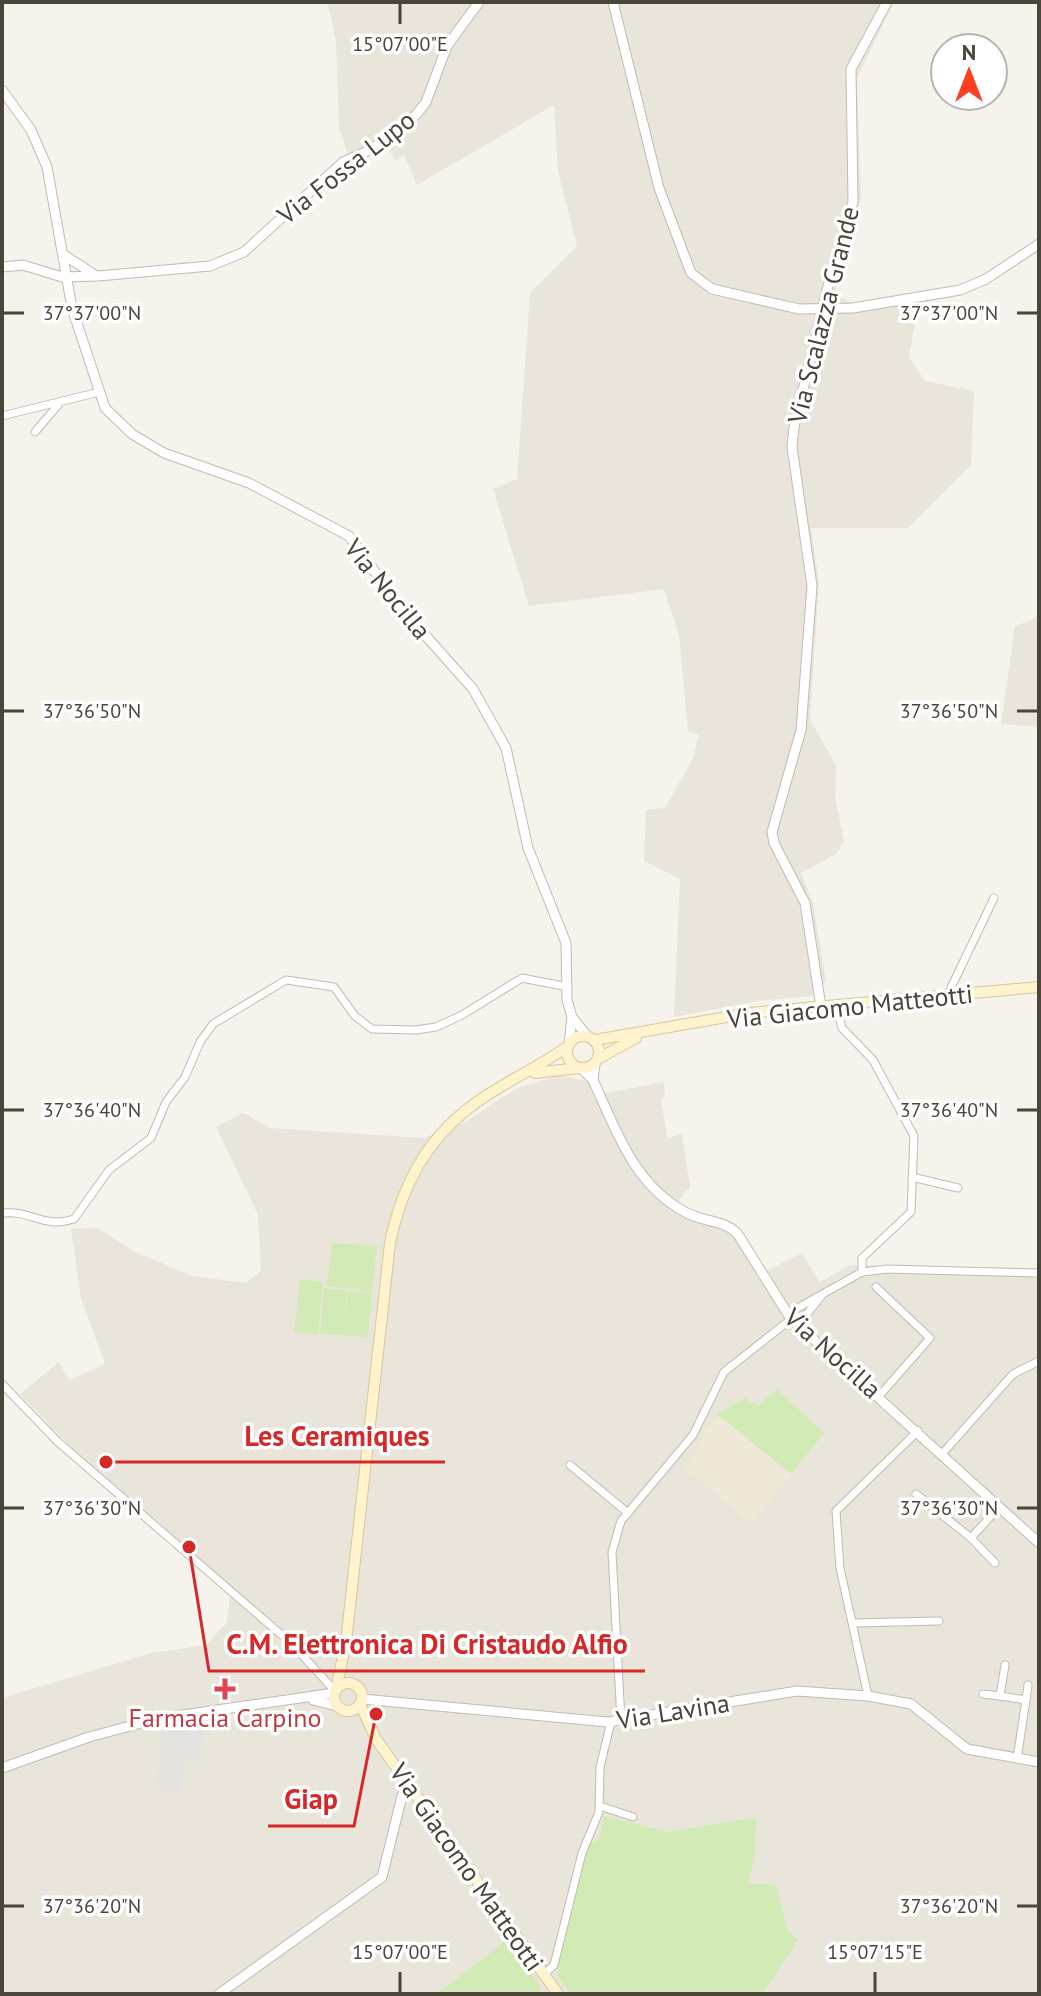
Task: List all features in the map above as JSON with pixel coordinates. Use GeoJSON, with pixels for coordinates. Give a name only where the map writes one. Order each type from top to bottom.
{"type":"FeatureCollection","features":[{"type":"Feature","properties":{"kind":"main road","name":"Via Giacomo Matteotti"},"geometry":{"type":"LineString","coordinates":[[661,1029],[749,1013],[1039,987]]}},
{"type":"Feature","properties":{"kind":"main road"},"geometry":{"type":"LineString","coordinates":[[376,1739],[342,1709],[335,1691],[346,1642],[390,1243],[399,1202],[425,1153],[469,1107],[525,1076],[575,1038],[661,1029]]}},
{"type":"Feature","properties":{"kind":"main road"},"geometry":{"type":"LineString","coordinates":[[525,1076],[553,1069],[580,1068],[597,1061],[620,1044],[661,1029]]}},
{"type":"Feature","properties":{"kind":"main road"},"geometry":{"type":"LineString","coordinates":[[591,1038],[597,1061]]}},
{"type":"Feature","properties":{"kind":"main road"},"geometry":{"type":"LineString","coordinates":[[569,1045],[567,1057],[580,1068]]}},
{"type":"Feature","properties":{"kind":"main road"},"geometry":{"type":"LineString","coordinates":[[346,1642],[347,1668],[376,1739]]}},
{"type":"Feature","properties":{"kind":"main road"},"geometry":{"type":"LineString","coordinates":[[335,1691],[346,1683],[357,1687]]}},
{"type":"Feature","properties":{"kind":"main road"},"geometry":{"type":"LineString","coordinates":[[342,1709],[361,1701]]}},
{"type":"Feature","properties":{"kind":"main road","name":"Via Giacomo Matteotti"},"geometry":{"type":"LineString","coordinates":[[376,1739],[558,1994]]}},
{"type":"Feature","properties":{"kind":"street","name":"Via Fossa Lupo"},"geometry":{"type":"LineString","coordinates":[[2,267],[23,265],[67,277],[98,276],[210,266],[244,252],[343,162],[372,149],[416,115],[426,102],[447,46],[479,2]]}},
{"type":"Feature","properties":{"kind":"street"},"geometry":{"type":"LineString","coordinates":[[613,2],[630,82],[659,188],[691,273],[712,289],[768,303],[822,310],[948,294],[986,279],[1039,244]]}},
{"type":"Feature","properties":{"kind":"street","name":"Via Scalazza Grande"},"geometry":{"type":"LineString","coordinates":[[821,1007],[805,903],[774,843],[772,832],[801,730],[812,586],[792,447],[822,310],[853,202],[851,69],[887,2]]}},
{"type":"Feature","properties":{"kind":"street","name":"Via Nocilla"},"geometry":{"type":"LineString","coordinates":[[2,90],[31,130],[42,153],[57,207],[72,308],[99,392],[117,421],[164,453],[249,483],[349,536],[401,608],[464,676],[506,748],[528,848],[566,943],[572,1017],[569,1045]]}},
{"type":"Feature","properties":{"kind":"street"},"geometry":{"type":"LineString","coordinates":[[64,255],[98,276]]}},
{"type":"Feature","properties":{"kind":"street"},"geometry":{"type":"LineString","coordinates":[[2,416],[99,392]]}},
{"type":"Feature","properties":{"kind":"street"},"geometry":{"type":"LineString","coordinates":[[35,432],[59,403]]}},
{"type":"Feature","properties":{"kind":"street"},"geometry":{"type":"LineString","coordinates":[[947,996],[994,898]]}},
{"type":"Feature","properties":{"kind":"street"},"geometry":{"type":"LineString","coordinates":[[2,1213],[27,1214],[50,1225],[74,1219],[109,1170],[151,1138],[166,1102],[185,1077],[206,1032],[239,1007],[286,980],[299,979],[334,987],[363,1025],[381,1031],[436,1027],[522,978],[568,987]]}},
{"type":"Feature","properties":{"kind":"street"},"geometry":{"type":"LineString","coordinates":[[836,1005],[842,1028],[873,1060],[898,1112],[914,1136],[909,1216],[862,1258],[862,1272]]}},
{"type":"Feature","properties":{"kind":"street"},"geometry":{"type":"LineString","coordinates":[[572,1017],[591,1038]]}},
{"type":"Feature","properties":{"kind":"street"},"geometry":{"type":"LineString","coordinates":[[593,1080],[597,1061]]}},
{"type":"Feature","properties":{"kind":"street","name":"Via Nocilla"},"geometry":{"type":"LineString","coordinates":[[580,1068],[593,1080],[643,1179],[683,1212],[724,1224],[737,1233],[792,1319],[880,1395],[1039,1543]]}},
{"type":"Feature","properties":{"kind":"street"},"geometry":{"type":"LineString","coordinates":[[912,1177],[958,1188]]}},
{"type":"Feature","properties":{"kind":"street"},"geometry":{"type":"LineString","coordinates":[[543,1975],[554,1965],[582,1853],[600,1806],[600,1767],[616,1721],[612,1552],[616,1531],[693,1435],[724,1372],[826,1290],[862,1272],[887,1269],[1039,1273]]}},
{"type":"Feature","properties":{"kind":"street"},"geometry":{"type":"LineString","coordinates":[[876,1287],[930,1338],[880,1395]]}},
{"type":"Feature","properties":{"kind":"street"},"geometry":{"type":"LineString","coordinates":[[792,1319],[826,1290]]}},
{"type":"Feature","properties":{"kind":"street"},"geometry":{"type":"LineString","coordinates":[[942,1454],[1013,1374],[1039,1361]]}},
{"type":"Feature","properties":{"kind":"street"},"geometry":{"type":"LineString","coordinates":[[2,1384],[58,1442],[291,1643],[335,1691],[306,1699],[156,1719],[89,1737],[2,1768]]}},
{"type":"Feature","properties":{"kind":"street"},"geometry":{"type":"LineString","coordinates":[[868,1696],[840,1568],[836,1511],[918,1431]]}},
{"type":"Feature","properties":{"kind":"street"},"geometry":{"type":"LineString","coordinates":[[570,1465],[628,1513]]}},
{"type":"Feature","properties":{"kind":"street"},"geometry":{"type":"LineString","coordinates":[[916,1494],[971,1538],[995,1563]]}},
{"type":"Feature","properties":{"kind":"street"},"geometry":{"type":"LineString","coordinates":[[971,1538],[999,1507]]}},
{"type":"Feature","properties":{"kind":"street"},"geometry":{"type":"LineString","coordinates":[[853,1623],[939,1621]]}},
{"type":"Feature","properties":{"kind":"street"},"geometry":{"type":"LineString","coordinates":[[1000,1696],[1005,1665]]}},
{"type":"Feature","properties":{"kind":"street"},"geometry":{"type":"LineString","coordinates":[[1028,1685],[1017,1759],[1039,1762]]}},
{"type":"Feature","properties":{"kind":"street","name":"Via Lavina"},"geometry":{"type":"LineString","coordinates":[[361,1701],[616,1721],[797,1691],[868,1696],[911,1704],[967,1749],[1017,1759]]}},
{"type":"Feature","properties":{"kind":"street"},"geometry":{"type":"LineString","coordinates":[[983,1694],[1026,1700]]}},
{"type":"Feature","properties":{"kind":"street"},"geometry":{"type":"LineString","coordinates":[[306,1699],[342,1709]]}},
{"type":"Feature","properties":{"kind":"street"},"geometry":{"type":"LineString","coordinates":[[219,1994],[382,1877],[402,1796],[408,1785]]}},
{"type":"Feature","properties":{"kind":"street"},"geometry":{"type":"LineString","coordinates":[[600,1806],[633,1817]]}},
{"type":"Feature","properties":{"kind":"shaded area"},"geometry":{"type":"Polygon","coordinates":[[[327,2],[894,2],[857,78],[861,198],[836,276],[837,294],[851,303],[920,293],[909,357],[925,381],[974,391],[971,465],[908,528],[811,528],[819,581],[810,720],[836,765],[835,796],[844,841],[836,854],[801,873],[813,903],[826,981],[812,996],[757,1001],[674,1017],[680,879],[644,861],[646,810],[665,808],[694,756],[698,735],[688,731],[679,635],[664,589],[529,606],[493,489],[517,479],[530,293],[577,246],[558,172],[554,105],[417,185],[404,155],[395,161],[388,146],[351,165],[339,126],[336,40],[327,2]]]}},
{"type":"Feature","properties":{"kind":"shaded area"},"geometry":{"type":"Polygon","coordinates":[[[1039,617],[1039,727],[1001,724],[1015,626],[1039,617]]]}},
{"type":"Feature","properties":{"kind":"shaded area"},"geometry":{"type":"Polygon","coordinates":[[[560,1075],[590,1082],[595,1095],[664,1082],[665,1097],[661,1099],[667,1138],[682,1134],[690,1187],[677,1202],[702,1216],[737,1225],[767,1271],[802,1253],[820,1282],[850,1265],[1039,1269],[1039,1994],[2,1994],[2,1698],[151,1653],[206,1645],[227,1622],[231,1586],[86,1463],[20,1394],[59,1362],[69,1380],[105,1364],[81,1298],[71,1229],[98,1228],[135,1252],[192,1276],[246,1283],[261,1271],[258,1215],[216,1127],[243,1113],[271,1128],[424,1138],[467,1121],[515,1089],[560,1075]]]}},
{"type":"Feature","properties":{"kind":"shaded area"},"geometry":{"type":"Polygon","coordinates":[[[719,1416],[791,1474],[752,1524],[684,1467],[702,1446],[698,1443],[701,1436],[719,1416]]]}},
{"type":"Feature","properties":{"kind":"shaded area"},"geometry":{"type":"Polygon","coordinates":[[[204,1720],[202,1748],[196,1761],[187,1759],[178,1792],[156,1789],[162,1724],[204,1720]]]}},
{"type":"Feature","properties":{"kind":"green space"},"geometry":{"type":"Polygon","coordinates":[[[332,1243],[377,1246],[372,1292],[327,1286],[332,1243]]]}},
{"type":"Feature","properties":{"kind":"green space"},"geometry":{"type":"Polygon","coordinates":[[[300,1279],[323,1282],[318,1335],[294,1332],[300,1279]]]}},
{"type":"Feature","properties":{"kind":"green space"},"geometry":{"type":"Polygon","coordinates":[[[324,1288],[347,1290],[343,1334],[348,1291],[372,1293],[368,1337],[320,1334],[324,1288]]]}},
{"type":"Feature","properties":{"kind":"green space"},"geometry":{"type":"Polygon","coordinates":[[[777,1389],[824,1433],[791,1474],[717,1414],[745,1398],[758,1406],[777,1389]]]}},
{"type":"Feature","properties":{"kind":"green space"},"geometry":{"type":"Polygon","coordinates":[[[604,1816],[669,1832],[756,1817],[755,1855],[748,1883],[776,1885],[788,1930],[798,1940],[762,1994],[571,1994],[557,1975],[567,1919],[587,1844],[599,1840],[604,1816]]]}},
{"type":"Feature","properties":{"kind":"green space"},"geometry":{"type":"Polygon","coordinates":[[[507,1940],[540,1985],[540,1994],[436,1994],[507,1940]]]}},
{"type":"Feature","properties":{"kind":"place","name":"Les Ceramiques"},"geometry":{"type":"Point","coordinates":[106,1462]}},
{"type":"Feature","properties":{"kind":"place","name":"C.M. Elettronica Di Cristaudo Alfio"},"geometry":{"type":"Point","coordinates":[189,1547]}},
{"type":"Feature","properties":{"kind":"place","name":"Farmacia Carpino"},"geometry":{"type":"Point","coordinates":[225,1689]}},
{"type":"Feature","properties":{"kind":"place","name":"Giap"},"geometry":{"type":"Point","coordinates":[376,1714]}}]}
